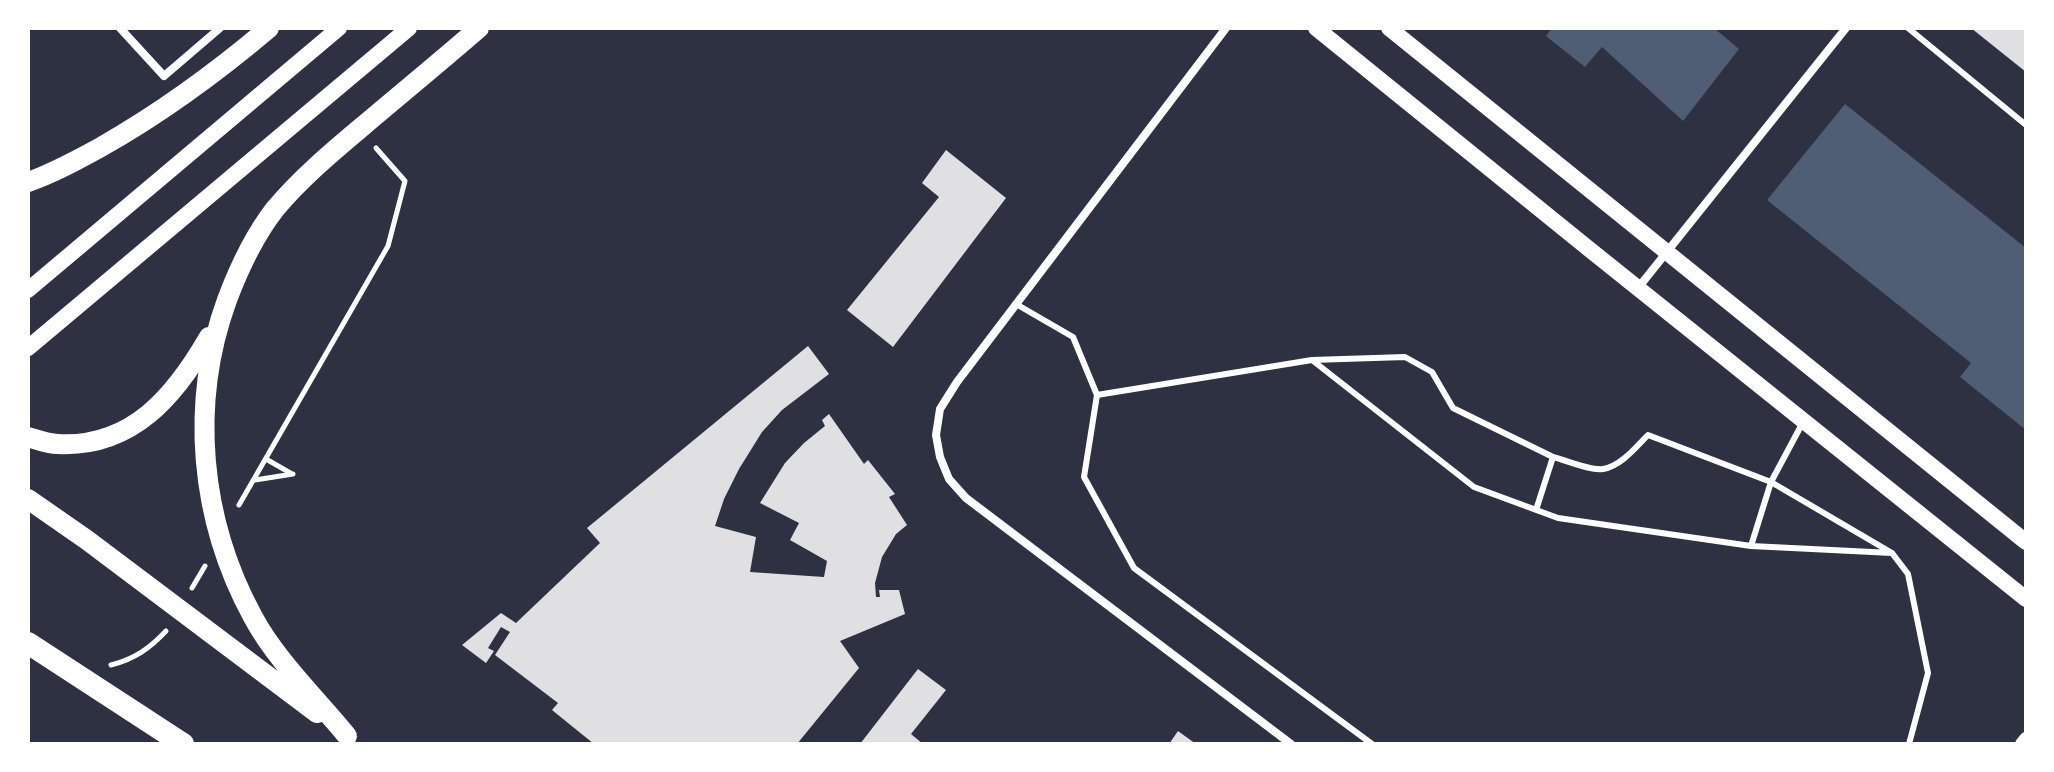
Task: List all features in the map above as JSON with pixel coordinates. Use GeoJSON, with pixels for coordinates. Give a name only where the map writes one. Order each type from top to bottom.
{"type":"FeatureCollection","features":[{"type":"Feature","properties":{"kind":"highway"},"geometry":{"type":"LineString","coordinates":[[28,643],[183,744]]}},
{"type":"Feature","properties":{"kind":"main road"},"geometry":{"type":"LineString","coordinates":[[31,182],[76,161],[151,117],[269,28]]}},
{"type":"Feature","properties":{"kind":"main road"},"geometry":{"type":"LineString","coordinates":[[28,290],[339,28]]}},
{"type":"Feature","properties":{"kind":"main road"},"geometry":{"type":"LineString","coordinates":[[28,348],[409,28]]}},
{"type":"Feature","properties":{"kind":"main road"},"geometry":{"type":"LineString","coordinates":[[28,437],[56,444],[107,439],[132,428],[148,416],[169,396],[201,353],[221,317],[246,256],[260,229],[276,208],[325,159],[479,28]]}},
{"type":"Feature","properties":{"kind":"main road"},"geometry":{"type":"LineString","coordinates":[[1316,28],[2026,599]]}},
{"type":"Feature","properties":{"kind":"main road"},"geometry":{"type":"LineString","coordinates":[[1389,28],[2026,542]]}},
{"type":"Feature","properties":{"kind":"main road"},"geometry":{"type":"LineString","coordinates":[[221,317],[213,346],[204,415],[204,455],[221,542],[236,585],[254,620],[276,651],[352,740]]}},
{"type":"Feature","properties":{"kind":"main road"},"geometry":{"type":"LineString","coordinates":[[28,499],[352,740]]}},
{"type":"Feature","properties":{"kind":"street"},"geometry":{"type":"LineString","coordinates":[[120,28],[164,76],[220,28]]}},
{"type":"Feature","properties":{"kind":"street"},"geometry":{"type":"LineString","coordinates":[[1226,28],[957,382],[940,409],[936,435],[949,479],[966,498],[1291,744]]}},
{"type":"Feature","properties":{"kind":"street"},"geometry":{"type":"LineString","coordinates":[[1638,288],[1846,28]]}},
{"type":"Feature","properties":{"kind":"lane"},"geometry":{"type":"LineString","coordinates":[[1908,28],[2026,125]]}},
{"type":"Feature","properties":{"kind":"lane"},"geometry":{"type":"LineString","coordinates":[[1016,304],[1073,337],[1097,395],[1084,477],[1134,568],[1372,744]]}},
{"type":"Feature","properties":{"kind":"lane"},"geometry":{"type":"LineString","coordinates":[[1097,395],[1312,360],[1405,357],[1432,372],[1453,408],[1553,457],[1603,469],[1621,461],[1648,435],[1771,482],[1892,553],[1908,574],[1928,673],[1909,744]]}},
{"type":"Feature","properties":{"kind":"lane"},"geometry":{"type":"LineString","coordinates":[[1312,360],[1474,487],[1558,518],[1751,546],[1892,553]]}},
{"type":"Feature","properties":{"kind":"lane"},"geometry":{"type":"LineString","coordinates":[[1751,546],[1771,482],[1803,421]]}},
{"type":"Feature","properties":{"kind":"lane"},"geometry":{"type":"LineString","coordinates":[[1536,510],[1553,457]]}},
{"type":"Feature","properties":{"kind":"path"},"geometry":{"type":"LineString","coordinates":[[236,510],[388,246],[405,181],[376,148]]}},
{"type":"Feature","properties":{"kind":"path"},"geometry":{"type":"LineString","coordinates":[[255,480],[293,474],[266,459]]}},
{"type":"Feature","properties":{"kind":"path"},"geometry":{"type":"LineString","coordinates":[[185,600],[207,561]]}},
{"type":"Feature","properties":{"kind":"path"},"geometry":{"type":"LineString","coordinates":[[104,667],[133,659],[150,648],[172,622]]}},
{"type":"Feature","properties":{"kind":"water"},"geometry":{"type":"Polygon","coordinates":[[[1552,28],[1714,28],[1739,49],[1683,121],[1602,47],[1585,67],[1546,36],[1552,28]]]}},
{"type":"Feature","properties":{"kind":"water"},"geometry":{"type":"Polygon","coordinates":[[[1845,104],[2026,248],[2026,430],[1960,377],[1971,363],[1767,200],[1845,104]]]}},
{"type":"Feature","properties":{"kind":"building"},"geometry":{"type":"Polygon","coordinates":[[[1971,28],[2026,28],[2026,72],[1971,28]]]}},
{"type":"Feature","properties":{"kind":"building"},"geometry":{"type":"Polygon","coordinates":[[[946,150],[1006,198],[893,347],[847,310],[939,197],[922,183],[946,150]]]}},
{"type":"Feature","properties":{"kind":"building"},"geometry":{"type":"Polygon","coordinates":[[[808,346],[829,374],[782,410],[762,432],[724,499],[715,526],[756,537],[750,572],[824,577],[827,561],[790,540],[799,523],[760,503],[785,463],[825,426],[822,420],[829,414],[864,464],[868,460],[895,494],[889,497],[907,525],[896,534],[882,557],[875,583],[876,597],[880,597],[879,590],[899,590],[905,614],[840,641],[859,668],[797,744],[594,744],[552,710],[558,703],[495,655],[510,632],[501,627],[488,648],[494,651],[486,663],[462,645],[501,613],[516,623],[600,543],[587,528],[808,346]]]}},
{"type":"Feature","properties":{"kind":"building"},"geometry":{"type":"Polygon","coordinates":[[[918,669],[946,690],[911,734],[923,744],[860,744],[918,669]]]}},
{"type":"Feature","properties":{"kind":"building"},"geometry":{"type":"Polygon","coordinates":[[[1178,731],[1196,744],[1169,744],[1178,731]]]}}]}
